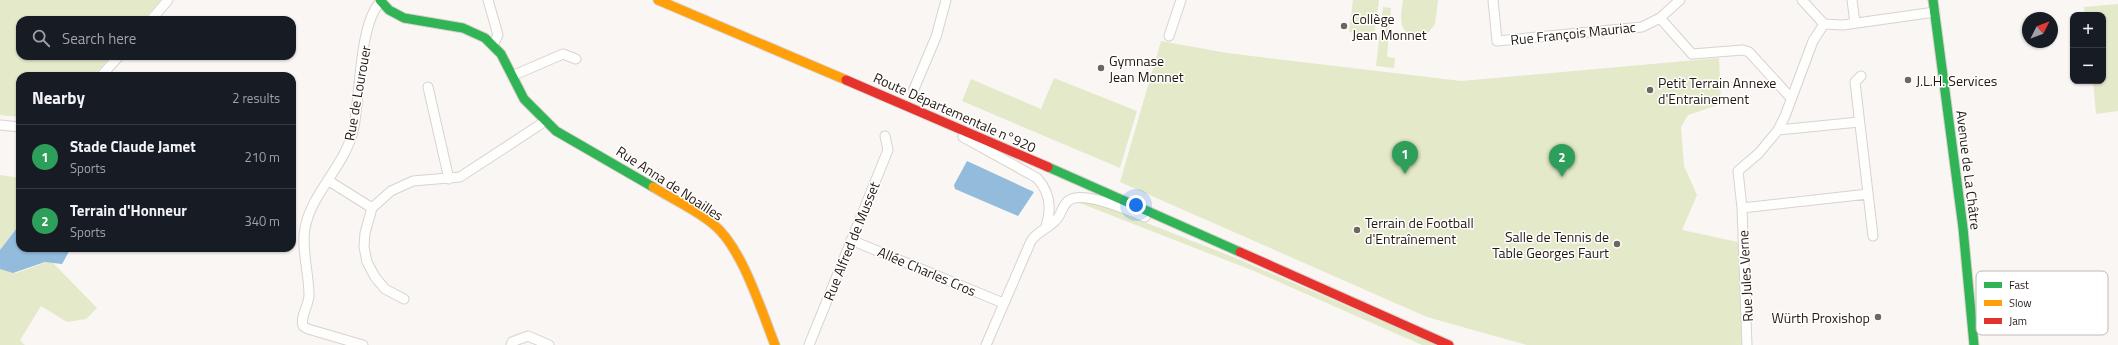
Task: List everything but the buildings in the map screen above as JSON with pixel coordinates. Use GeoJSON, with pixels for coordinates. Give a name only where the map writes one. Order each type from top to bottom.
{"type":"FeatureCollection","features":[{"type":"Feature","properties":{"kind":"main road","name":"Route Départementale n°920"},"geometry":{"type":"LineString","coordinates":[[658,0],[929,116],[1449,345]]}},
{"type":"Feature","properties":{"kind":"main road","name":"Avenue de La Châtre"},"geometry":{"type":"LineString","coordinates":[[1933,0],[1963,228],[1974,345]]}},
{"type":"Feature","properties":{"kind":"main road","name":"Rue Anna de Noailles"},"geometry":{"type":"LineString","coordinates":[[381,1],[389,10],[404,18],[463,28],[485,38],[493,45],[505,60],[524,99],[544,122],[556,131],[609,160],[713,224],[721,232],[737,257],[775,345]]}},
{"type":"Feature","properties":{"kind":"street"},"geometry":{"type":"LineString","coordinates":[[154,16],[168,0]]}},
{"type":"Feature","properties":{"kind":"street"},"geometry":{"type":"LineString","coordinates":[[488,0],[498,35],[493,45]]}},
{"type":"Feature","properties":{"kind":"street"},"geometry":{"type":"LineString","coordinates":[[914,89],[936,38],[946,0]]}},
{"type":"Feature","properties":{"kind":"street"},"geometry":{"type":"LineString","coordinates":[[1169,36],[1181,0]]}},
{"type":"Feature","properties":{"kind":"street","name":"Rue François Mauriac"},"geometry":{"type":"LineString","coordinates":[[1494,0],[1497,41],[1642,27],[1660,18],[1680,0]]}},
{"type":"Feature","properties":{"kind":"street"},"geometry":{"type":"LineString","coordinates":[[1802,0],[1824,24],[1855,24],[1934,12]]}},
{"type":"Feature","properties":{"kind":"street"},"geometry":{"type":"LineString","coordinates":[[1852,0],[1855,24]]}},
{"type":"Feature","properties":{"kind":"street","name":"Rue de Lourouer"},"geometry":{"type":"LineString","coordinates":[[363,345],[308,329],[303,326],[302,321],[309,302],[305,230],[308,216],[349,146],[354,127],[366,41],[371,18],[376,7],[381,1]]}},
{"type":"Feature","properties":{"kind":"street"},"geometry":{"type":"LineString","coordinates":[[1660,18],[1692,54],[1743,50],[1750,52],[1791,98]]}},
{"type":"Feature","properties":{"kind":"street"},"geometry":{"type":"LineString","coordinates":[[1824,24],[1813,41],[1778,130],[1859,122]]}},
{"type":"Feature","properties":{"kind":"street"},"geometry":{"type":"LineString","coordinates":[[512,76],[563,54],[576,59]]}},
{"type":"Feature","properties":{"kind":"street"},"geometry":{"type":"LineString","coordinates":[[105,72],[115,60]]}},
{"type":"Feature","properties":{"kind":"street"},"geometry":{"type":"LineString","coordinates":[[1861,76],[1855,82],[1873,236]]}},
{"type":"Feature","properties":{"kind":"street"},"geometry":{"type":"LineString","coordinates":[[428,87],[449,179]]}},
{"type":"Feature","properties":{"kind":"street"},"geometry":{"type":"LineString","coordinates":[[929,116],[952,131],[1037,178],[1044,185],[1049,202],[1046,226]]}},
{"type":"Feature","properties":{"kind":"street"},"geometry":{"type":"LineString","coordinates":[[404,299],[385,289],[375,277],[367,262],[364,247],[365,233],[372,208],[399,186],[413,181],[460,177],[468,173],[544,122]]}},
{"type":"Feature","properties":{"kind":"street"},"geometry":{"type":"LineString","coordinates":[[0,124],[16,126]]}},
{"type":"Feature","properties":{"kind":"street","name":"Rue Jules Verne"},"geometry":{"type":"LineString","coordinates":[[1748,345],[1742,208],[1738,171],[1759,153],[1778,130]]}},
{"type":"Feature","properties":{"kind":"street","name":"Rue Alfred de Musset"},"geometry":{"type":"LineString","coordinates":[[809,345],[888,150],[885,136]]}},
{"type":"Feature","properties":{"kind":"street"},"geometry":{"type":"LineString","coordinates":[[329,181],[372,208]]}},
{"type":"Feature","properties":{"kind":"street"},"geometry":{"type":"LineString","coordinates":[[1742,208],[1868,194]]}},
{"type":"Feature","properties":{"kind":"street"},"geometry":{"type":"LineString","coordinates":[[986,345],[1031,241],[1046,226],[1055,222],[1068,201],[1083,196],[1210,240]]}},
{"type":"Feature","properties":{"kind":"street","name":"Allée Charles Cros"},"geometry":{"type":"LineString","coordinates":[[851,240],[1003,303]]}},
{"type":"Feature","properties":{"kind":"street"},"geometry":{"type":"LineString","coordinates":[[511,345],[512,342],[528,336],[549,345]]}},
{"type":"Feature","properties":{"kind":"green space"},"geometry":{"type":"Polygon","coordinates":[[[0,0],[161,0],[147,16],[16,16],[16,60],[107,60],[97,72],[16,72],[16,117],[0,115],[0,0]]]}},
{"type":"Feature","properties":{"kind":"green space"},"geometry":{"type":"Polygon","coordinates":[[[1353,0],[1379,0],[1374,35],[1349,32],[1353,0]]]}},
{"type":"Feature","properties":{"kind":"green space"},"geometry":{"type":"Polygon","coordinates":[[[1403,0],[1438,0],[1435,24],[1426,36],[1414,37],[1405,30],[1401,22],[1403,0]]]}},
{"type":"Feature","properties":{"kind":"green space"},"geometry":{"type":"Polygon","coordinates":[[[2118,4],[2118,111],[2096,114],[2093,84],[2106,84],[2106,12],[2085,12],[2084,7],[2118,4]]]}},
{"type":"Feature","properties":{"kind":"green space"},"geometry":{"type":"Polygon","coordinates":[[[1383,7],[1391,8],[1387,57],[1395,58],[1394,68],[1376,66],[1383,7]]]}},
{"type":"Feature","properties":{"kind":"green space"},"geometry":{"type":"Polygon","coordinates":[[[1161,41],[1227,53],[1461,81],[1719,58],[1721,104],[1688,115],[1681,127],[1684,166],[1697,195],[1682,230],[1738,242],[1742,345],[1527,345],[1427,317],[1120,182],[1161,41]]]}},
{"type":"Feature","properties":{"kind":"green space"},"geometry":{"type":"Polygon","coordinates":[[[1054,78],[1137,111],[1120,168],[962,101],[971,79],[1041,109],[1054,78]]]}},
{"type":"Feature","properties":{"kind":"green space"},"geometry":{"type":"Polygon","coordinates":[[[0,175],[16,177],[16,229],[0,250],[0,175]]]}},
{"type":"Feature","properties":{"kind":"green space"},"geometry":{"type":"Polygon","coordinates":[[[1091,201],[1238,259],[1437,345],[1422,345],[1254,271],[1077,202],[1091,201]]]}},
{"type":"Feature","properties":{"kind":"green space"},"geometry":{"type":"Polygon","coordinates":[[[47,262],[53,263],[97,308],[86,319],[67,322],[41,306],[20,340],[25,345],[0,345],[0,269],[16,273],[47,262]]]}},
{"type":"Feature","properties":{"kind":"water"},"geometry":{"type":"Polygon","coordinates":[[[967,161],[1034,192],[1018,216],[955,189],[954,185],[967,161]]]}},
{"type":"Feature","properties":{"kind":"water"},"geometry":{"type":"Polygon","coordinates":[[[16,229],[16,252],[69,252],[62,264],[45,262],[13,273],[0,269],[0,250],[16,229]]]}},
{"type":"Feature","properties":{"kind":"traffic: fast"},"geometry":{"type":"LineString","coordinates":[[380,0],[389,10],[404,18],[463,28],[485,38],[501,54],[524,99],[556,131],[653,187]]}},
{"type":"Feature","properties":{"kind":"traffic: fast"},"geometry":{"type":"LineString","coordinates":[[1933,0],[1963,228],[1974,345]]}},
{"type":"Feature","properties":{"kind":"traffic: fast"},"geometry":{"type":"LineString","coordinates":[[1048,167],[1240,252]]}},
{"type":"Feature","properties":{"kind":"traffic: slow"},"geometry":{"type":"LineString","coordinates":[[658,0],[846,80]]}},
{"type":"Feature","properties":{"kind":"traffic: slow"},"geometry":{"type":"LineString","coordinates":[[653,187],[699,214],[713,224],[723,234],[742,263],[750,280],[775,345]]}},
{"type":"Feature","properties":{"kind":"traffic: jam"},"geometry":{"type":"LineString","coordinates":[[846,80],[1048,167]]}},
{"type":"Feature","properties":{"kind":"traffic: jam"},"geometry":{"type":"LineString","coordinates":[[1240,252],[1449,345]]}},
{"type":"Feature","properties":{"kind":"place","name":"Collège Jean Monnet"},"geometry":{"type":"Point","coordinates":[1344,26]}},
{"type":"Feature","properties":{"kind":"place","name":"Gymnase Jean Monnet"},"geometry":{"type":"Point","coordinates":[1101,68]}},
{"type":"Feature","properties":{"kind":"place","name":"J.L.H. Services"},"geometry":{"type":"Point","coordinates":[1908,80]}},
{"type":"Feature","properties":{"kind":"place","name":"Petit Terrain Annexe d'Entrainement"},"geometry":{"type":"Point","coordinates":[1650,90]}},
{"type":"Feature","properties":{"kind":"place","name":"Stade Claude Jamet"},"geometry":{"type":"Point","coordinates":[1405,174]}},
{"type":"Feature","properties":{"kind":"place","name":"Terrain d'Honneur"},"geometry":{"type":"Point","coordinates":[1562,177]}},
{"type":"Feature","properties":{"kind":"place","name":"Terrain de Football d'Entraînement"},"geometry":{"type":"Point","coordinates":[1357,230]}},
{"type":"Feature","properties":{"kind":"place","name":"Salle de Tennis de Table Georges Faurt"},"geometry":{"type":"Point","coordinates":[1617,244]}},
{"type":"Feature","properties":{"kind":"place","name":"Würth Proxishop"},"geometry":{"type":"Point","coordinates":[1878,317]}}]}
